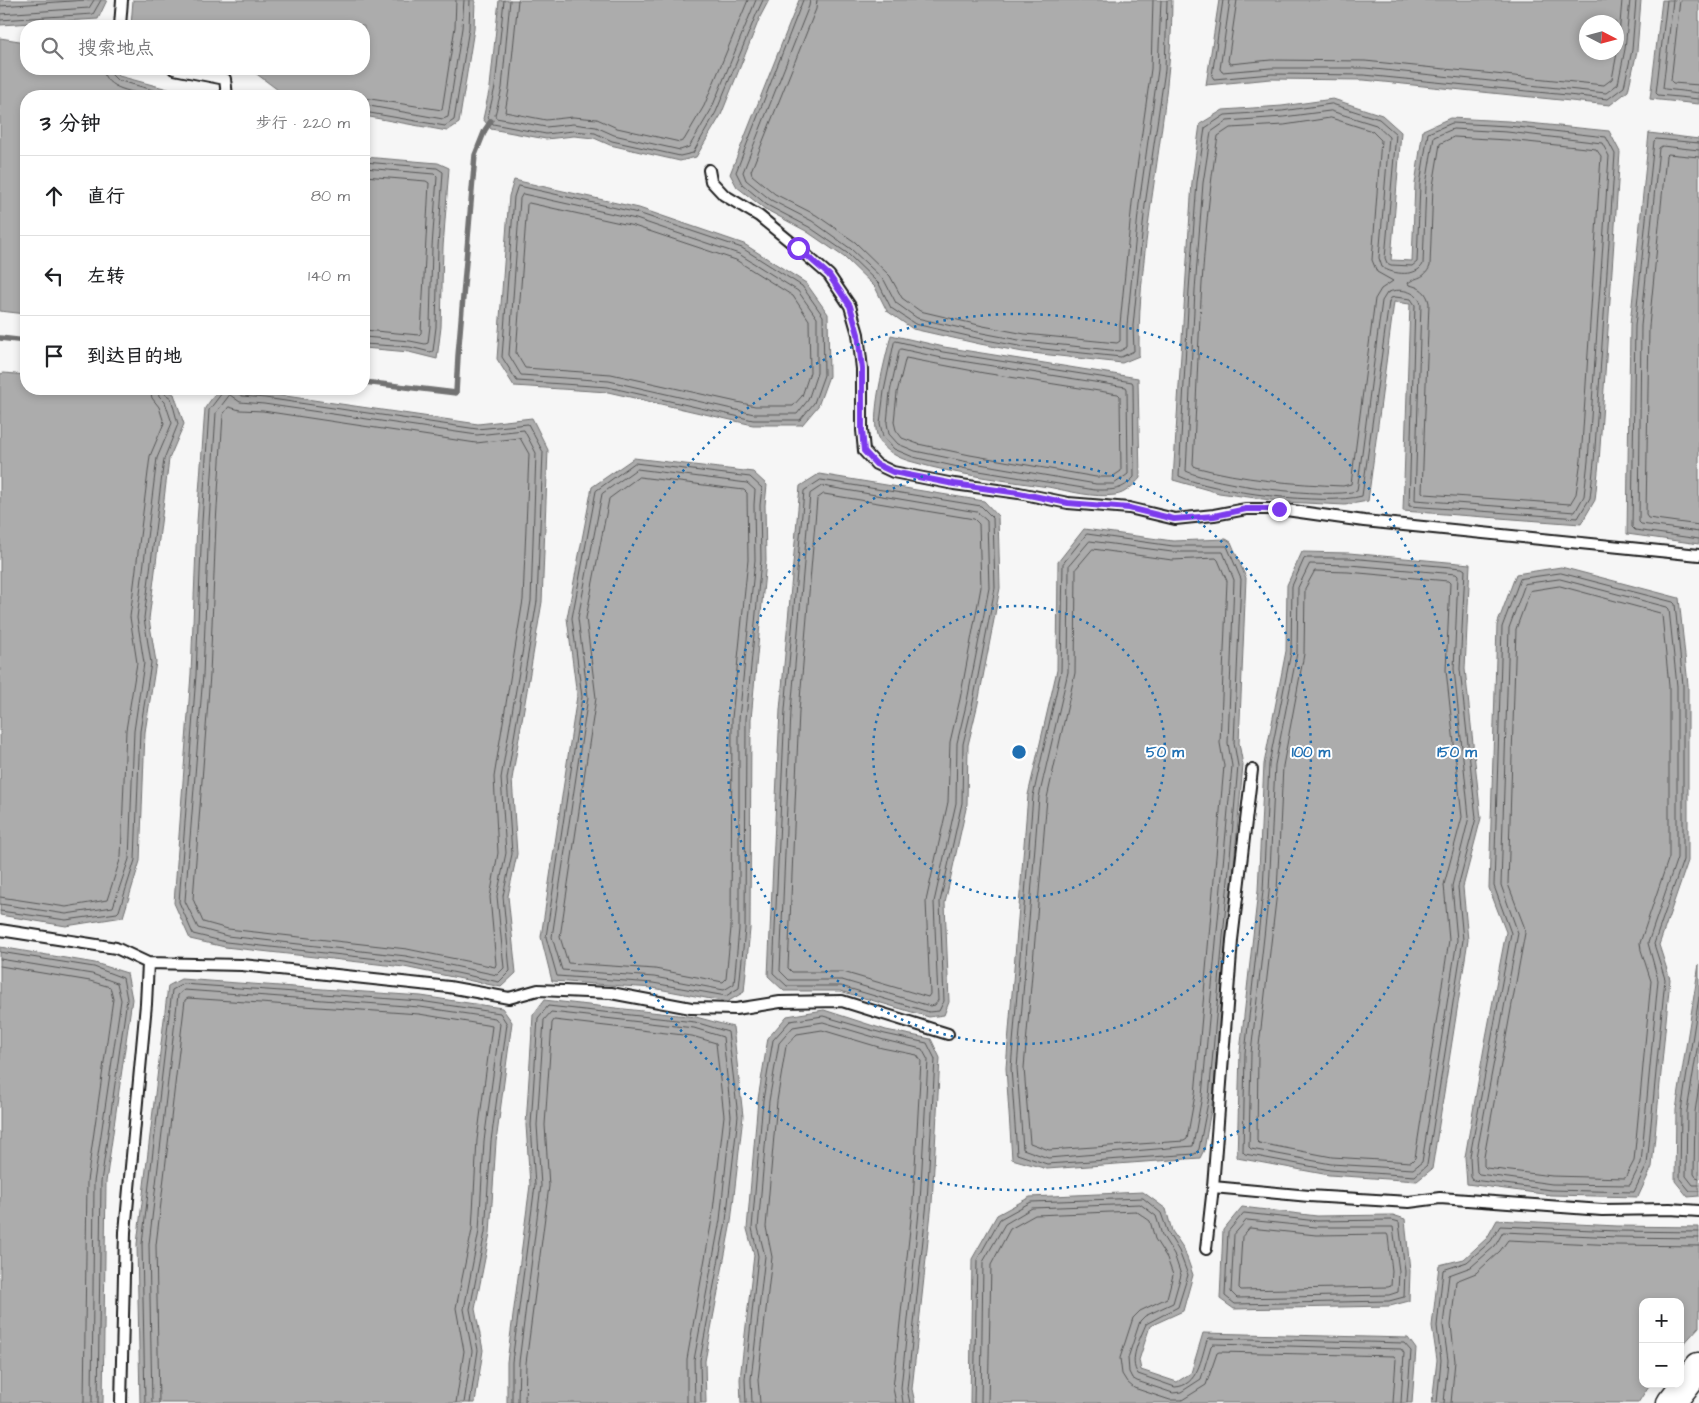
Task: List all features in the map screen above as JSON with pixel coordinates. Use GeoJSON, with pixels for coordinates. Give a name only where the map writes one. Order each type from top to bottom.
{"type":"FeatureCollection","features":[{"type":"Feature","properties":{"kind":"main road"},"geometry":{"type":"LineString","coordinates":[[1671,1403],[1699,1367]]}},
{"type":"Feature","properties":{"kind":"lane"},"geometry":{"type":"LineString","coordinates":[[120,20],[122,0]]}},
{"type":"Feature","properties":{"kind":"lane"},"geometry":{"type":"LineString","coordinates":[[205,75],[225,79],[226,90]]}},
{"type":"Feature","properties":{"kind":"lane"},"geometry":{"type":"LineString","coordinates":[[709,170],[711,181],[724,195],[759,216],[829,275],[850,306],[858,334],[862,369],[864,451],[876,464],[893,472],[1068,503],[1129,508],[1174,519],[1214,516],[1246,509],[1279,509],[1364,521],[1699,555]]}},
{"type":"Feature","properties":{"kind":"lane"},"geometry":{"type":"LineString","coordinates":[[1206,1249],[1213,1187],[1232,940],[1252,770]]}},
{"type":"Feature","properties":{"kind":"lane"},"geometry":{"type":"LineString","coordinates":[[0,930],[116,948],[148,963],[242,965],[449,988],[509,998],[538,990],[611,993],[692,1008],[736,1009],[780,1002],[842,1001],[948,1034]]}},
{"type":"Feature","properties":{"kind":"lane"},"geometry":{"type":"LineString","coordinates":[[121,1403],[125,1232],[146,1004],[148,963]]}},
{"type":"Feature","properties":{"kind":"lane"},"geometry":{"type":"LineString","coordinates":[[1213,1187],[1310,1196],[1409,1202],[1440,1198],[1602,1210],[1670,1209],[1699,1211]]}},
{"type":"Feature","properties":{"kind":"water"},"geometry":{"type":"Polygon","coordinates":[[[0,0],[107,0],[98,19],[20,20],[20,24],[0,25],[0,0]]]}},
{"type":"Feature","properties":{"kind":"water"},"geometry":{"type":"Polygon","coordinates":[[[133,0],[475,0],[474,29],[459,123],[447,131],[370,117],[370,90],[278,90],[258,75],[370,75],[370,20],[131,20],[133,0]]]}},
{"type":"Feature","properties":{"kind":"water"},"geometry":{"type":"Polygon","coordinates":[[[499,0],[769,0],[760,17],[721,115],[696,157],[680,161],[610,145],[594,138],[574,136],[546,139],[491,129],[483,119],[490,87],[499,0]]]}},
{"type":"Feature","properties":{"kind":"water"},"geometry":{"type":"Polygon","coordinates":[[[799,0],[1172,0],[1167,89],[1143,266],[1139,356],[1122,363],[1023,352],[913,329],[887,311],[875,287],[844,257],[806,231],[765,209],[737,187],[730,174],[799,0]]]}},
{"type":"Feature","properties":{"kind":"water"},"geometry":{"type":"Polygon","coordinates":[[[1219,0],[1641,0],[1637,51],[1628,91],[1610,105],[1364,80],[1271,79],[1206,85],[1219,0]]]}},
{"type":"Feature","properties":{"kind":"water"},"geometry":{"type":"Polygon","coordinates":[[[1662,0],[1699,0],[1699,104],[1650,99],[1662,0]]]}},
{"type":"Feature","properties":{"kind":"water"},"geometry":{"type":"Polygon","coordinates":[[[0,38],[20,41],[20,75],[118,75],[172,90],[20,90],[20,313],[0,311],[0,38]]]}},
{"type":"Feature","properties":{"kind":"water"},"geometry":{"type":"Polygon","coordinates":[[[1333,99],[1382,115],[1401,132],[1391,260],[1412,261],[1415,184],[1423,130],[1450,118],[1508,121],[1609,131],[1620,152],[1599,462],[1595,500],[1581,524],[1403,511],[1410,304],[1394,302],[1368,501],[1345,505],[1285,502],[1219,493],[1173,480],[1192,182],[1200,124],[1223,110],[1282,106],[1333,99]]]}},
{"type":"Feature","properties":{"kind":"water"},"geometry":{"type":"Polygon","coordinates":[[[1649,133],[1699,139],[1699,544],[1627,534],[1630,325],[1649,133]]]}},
{"type":"Feature","properties":{"kind":"water"},"geometry":{"type":"Polygon","coordinates":[[[370,157],[438,163],[449,168],[443,247],[441,327],[437,359],[409,352],[370,349],[370,157]]]}},
{"type":"Feature","properties":{"kind":"water"},"geometry":{"type":"Polygon","coordinates":[[[514,180],[639,208],[744,244],[806,283],[828,314],[829,376],[818,406],[802,425],[753,425],[608,392],[514,386],[497,359],[509,196],[514,180]]]}},
{"type":"Feature","properties":{"kind":"water"},"geometry":{"type":"Polygon","coordinates":[[[891,335],[944,347],[1138,378],[1140,478],[1122,493],[1107,496],[1090,495],[980,477],[908,461],[898,457],[885,448],[879,440],[876,431],[879,388],[891,335]]]}},
{"type":"Feature","properties":{"kind":"water"},"geometry":{"type":"Polygon","coordinates":[[[0,374],[20,374],[20,395],[174,395],[184,424],[169,459],[149,619],[156,662],[145,732],[140,861],[123,917],[66,926],[0,915],[0,374]]]}},
{"type":"Feature","properties":{"kind":"water"},"geometry":{"type":"Polygon","coordinates":[[[214,395],[279,395],[478,424],[532,418],[548,450],[542,602],[512,779],[517,854],[508,896],[516,973],[501,987],[404,967],[225,947],[190,939],[174,903],[191,674],[197,522],[205,408],[214,395]]]}},
{"type":"Feature","properties":{"kind":"water"},"geometry":{"type":"Polygon","coordinates":[[[634,458],[753,472],[767,485],[765,505],[766,561],[751,719],[750,929],[744,992],[727,1002],[653,988],[552,981],[541,937],[577,696],[567,618],[592,487],[634,458]]]}},
{"type":"Feature","properties":{"kind":"water"},"geometry":{"type":"Polygon","coordinates":[[[819,474],[984,501],[998,516],[1000,588],[968,745],[967,804],[945,903],[949,1002],[944,1015],[929,1017],[840,991],[784,991],[768,976],[780,710],[800,486],[819,474]]]}},
{"type":"Feature","properties":{"kind":"water"},"geometry":{"type":"Polygon","coordinates":[[[1084,529],[1173,541],[1226,539],[1231,542],[1246,578],[1239,743],[1243,765],[1213,1098],[1204,1150],[1200,1158],[1047,1169],[1012,1159],[1006,1068],[1028,795],[1057,670],[1058,562],[1084,529]]]}},
{"type":"Feature","properties":{"kind":"water"},"geometry":{"type":"Polygon","coordinates":[[[1302,552],[1349,553],[1470,564],[1465,669],[1481,818],[1463,887],[1468,940],[1432,1169],[1417,1181],[1329,1175],[1237,1158],[1240,1052],[1258,891],[1264,764],[1286,651],[1287,585],[1302,552]]]}},
{"type":"Feature","properties":{"kind":"water"},"geometry":{"type":"Polygon","coordinates":[[[1561,567],[1679,598],[1688,685],[1688,861],[1659,945],[1670,979],[1652,1167],[1638,1197],[1551,1195],[1467,1184],[1465,1157],[1506,932],[1489,888],[1497,625],[1516,574],[1561,567]]]}},
{"type":"Feature","properties":{"kind":"water"},"geometry":{"type":"Polygon","coordinates":[[[0,947],[95,963],[127,973],[132,999],[106,1182],[103,1403],[0,1403],[0,947]]]}},
{"type":"Feature","properties":{"kind":"water"},"geometry":{"type":"Polygon","coordinates":[[[1699,964],[1699,1196],[1688,1197],[1675,1181],[1676,1110],[1699,964]]]}},
{"type":"Feature","properties":{"kind":"water"},"geometry":{"type":"Polygon","coordinates":[[[181,979],[421,996],[502,1008],[512,1022],[496,1142],[490,1233],[475,1309],[483,1350],[475,1403],[140,1403],[137,1244],[168,986],[181,979]]]}},
{"type":"Feature","properties":{"kind":"water"},"geometry":{"type":"Polygon","coordinates":[[[544,1000],[696,1017],[733,1027],[743,1116],[731,1222],[705,1361],[706,1403],[507,1403],[507,1362],[530,1185],[526,1125],[533,1015],[544,1000]]]}},
{"type":"Feature","properties":{"kind":"water"},"geometry":{"type":"Polygon","coordinates":[[[824,1010],[886,1030],[931,1039],[940,1058],[932,1203],[912,1389],[915,1403],[741,1403],[740,1379],[754,1255],[747,1229],[758,1099],[768,1038],[787,1016],[824,1010]]]}},
{"type":"Feature","properties":{"kind":"water"},"geometry":{"type":"Polygon","coordinates":[[[1143,1192],[1166,1209],[1172,1231],[1184,1249],[1193,1275],[1183,1311],[1150,1326],[1139,1360],[1141,1370],[1177,1382],[1191,1373],[1203,1333],[1408,1338],[1416,1349],[1412,1403],[970,1403],[972,1259],[997,1215],[1030,1197],[1143,1192]]]}},
{"type":"Feature","properties":{"kind":"water"},"geometry":{"type":"Polygon","coordinates":[[[1242,1207],[1317,1216],[1393,1215],[1405,1219],[1410,1271],[1409,1301],[1390,1306],[1234,1309],[1220,1299],[1223,1230],[1242,1207]]]}},
{"type":"Feature","properties":{"kind":"water"},"geometry":{"type":"Polygon","coordinates":[[[1497,1220],[1617,1226],[1699,1227],[1699,1327],[1684,1344],[1684,1298],[1639,1298],[1639,1388],[1647,1388],[1638,1403],[1432,1403],[1437,1360],[1432,1326],[1439,1265],[1464,1259],[1487,1238],[1497,1220]]]}},
{"type":"Feature","properties":{"kind":"waterway"},"geometry":{"type":"LineString","coordinates":[[370,383],[456,393],[475,155],[485,130],[491,121]]}},
{"type":"Feature","properties":{"kind":"waterway"},"geometry":{"type":"LineString","coordinates":[[0,338],[20,340]]}},
{"type":"Feature","properties":{"kind":"route"},"geometry":{"type":"LineString","coordinates":[[798,248],[829,275],[850,306],[858,334],[862,369],[864,451],[876,464],[893,472],[954,484],[1019,493],[1068,503],[1129,508],[1174,519],[1214,516],[1246,509],[1279,509]]}}]}
